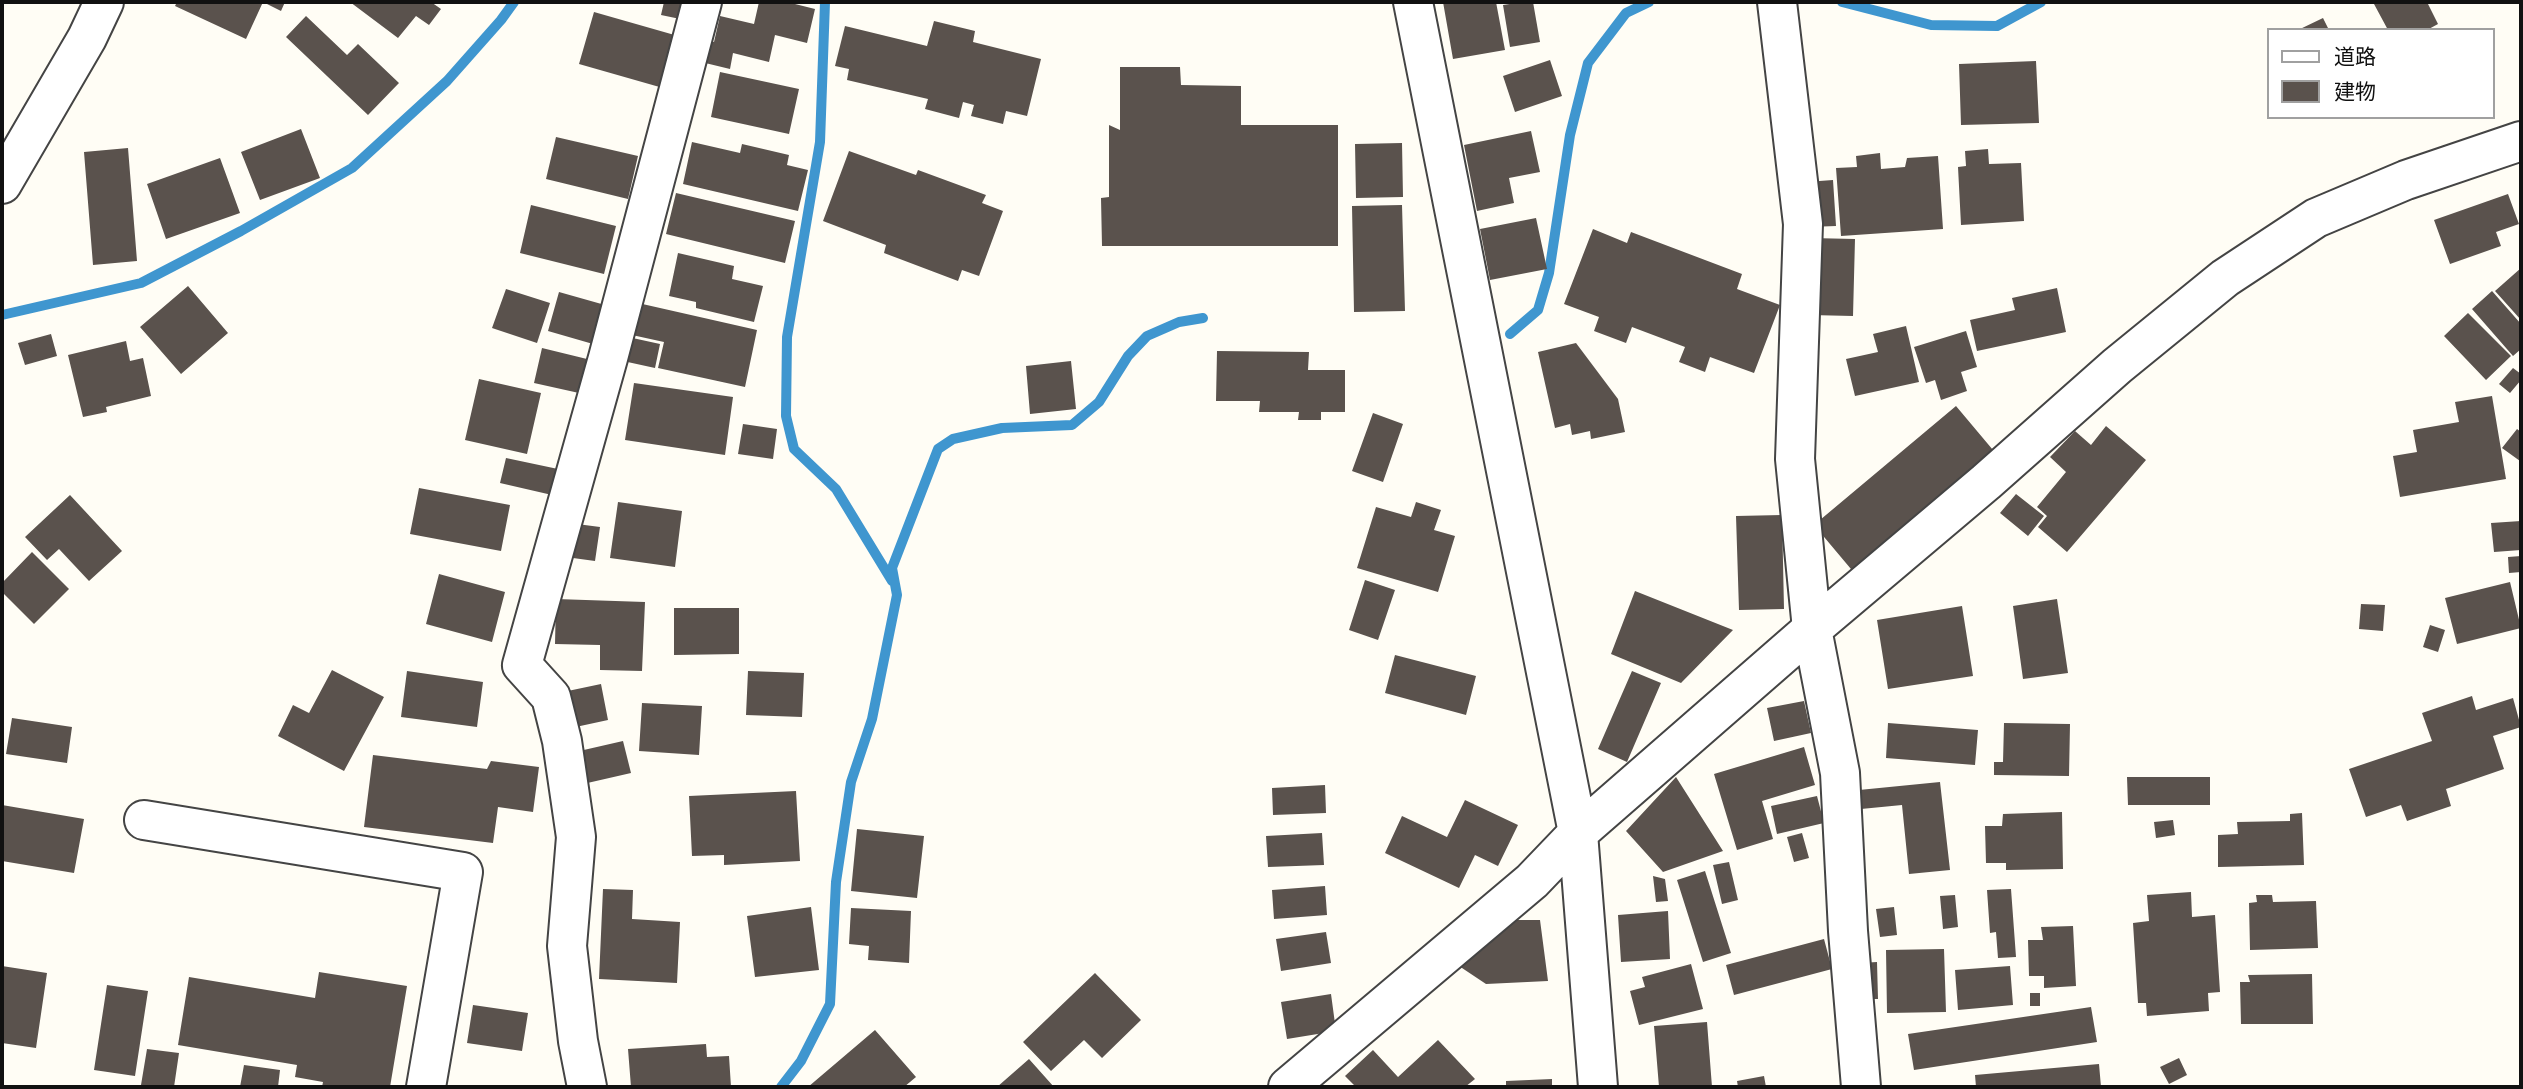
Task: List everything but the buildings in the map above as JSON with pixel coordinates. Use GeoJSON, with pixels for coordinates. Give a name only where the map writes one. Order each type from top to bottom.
{"type":"FeatureCollection","features":[{"type":"Feature","properties":{"kind":"street"},"geometry":{"type":"LineString","coordinates":[[2,184],[61,86],[104,2]]}},
{"type":"Feature","properties":{"kind":"street"},"geometry":{"type":"LineString","coordinates":[[587,1087],[578,1041],[567,946],[576,837],[562,741],[551,697],[522,664],[608,358],[702,2]]}},
{"type":"Feature","properties":{"kind":"street"},"geometry":{"type":"LineString","coordinates":[[1413,2],[1578,833],[1598,1087]]}},
{"type":"Feature","properties":{"kind":"street"},"geometry":{"type":"LineString","coordinates":[[1777,2],[1803,224],[1795,459],[1812,629],[1840,773],[1848,931],[1861,1087]]}},
{"type":"Feature","properties":{"kind":"street"},"geometry":{"type":"LineString","coordinates":[[1288,1087],[1532,881],[1578,833],[1812,629],[1986,482],[2117,366],[2225,278],[2316,218],[2406,180],[2521,141]]}},
{"type":"Feature","properties":{"kind":"street"},"geometry":{"type":"LineString","coordinates":[[144,820],[463,873],[426,1087]]}},
{"type":"Feature","properties":{"kind":"waterway"},"geometry":{"type":"LineString","coordinates":[[2,315],[141,283],[241,231],[352,168],[447,81],[514,2]]}},
{"type":"Feature","properties":{"kind":"waterway"},"geometry":{"type":"LineString","coordinates":[[825,2],[820,142],[787,337],[786,416],[794,449],[836,489],[892,581]]}},
{"type":"Feature","properties":{"kind":"waterway"},"geometry":{"type":"LineString","coordinates":[[1510,334],[1538,310],[1549,273],[1570,135],[1588,63],[1626,13],[1649,2]]}},
{"type":"Feature","properties":{"kind":"waterway"},"geometry":{"type":"LineString","coordinates":[[1842,2],[1931,25],[1997,26],[2041,2]]}},
{"type":"Feature","properties":{"kind":"waterway"},"geometry":{"type":"LineString","coordinates":[[781,1087],[801,1061],[830,1004],[836,882],[851,782],[872,719],[897,595],[892,568],[938,449],[953,439],[1002,428],[1072,425],[1099,402],[1128,356],[1147,336],[1179,322],[1203,318]]}}]}
